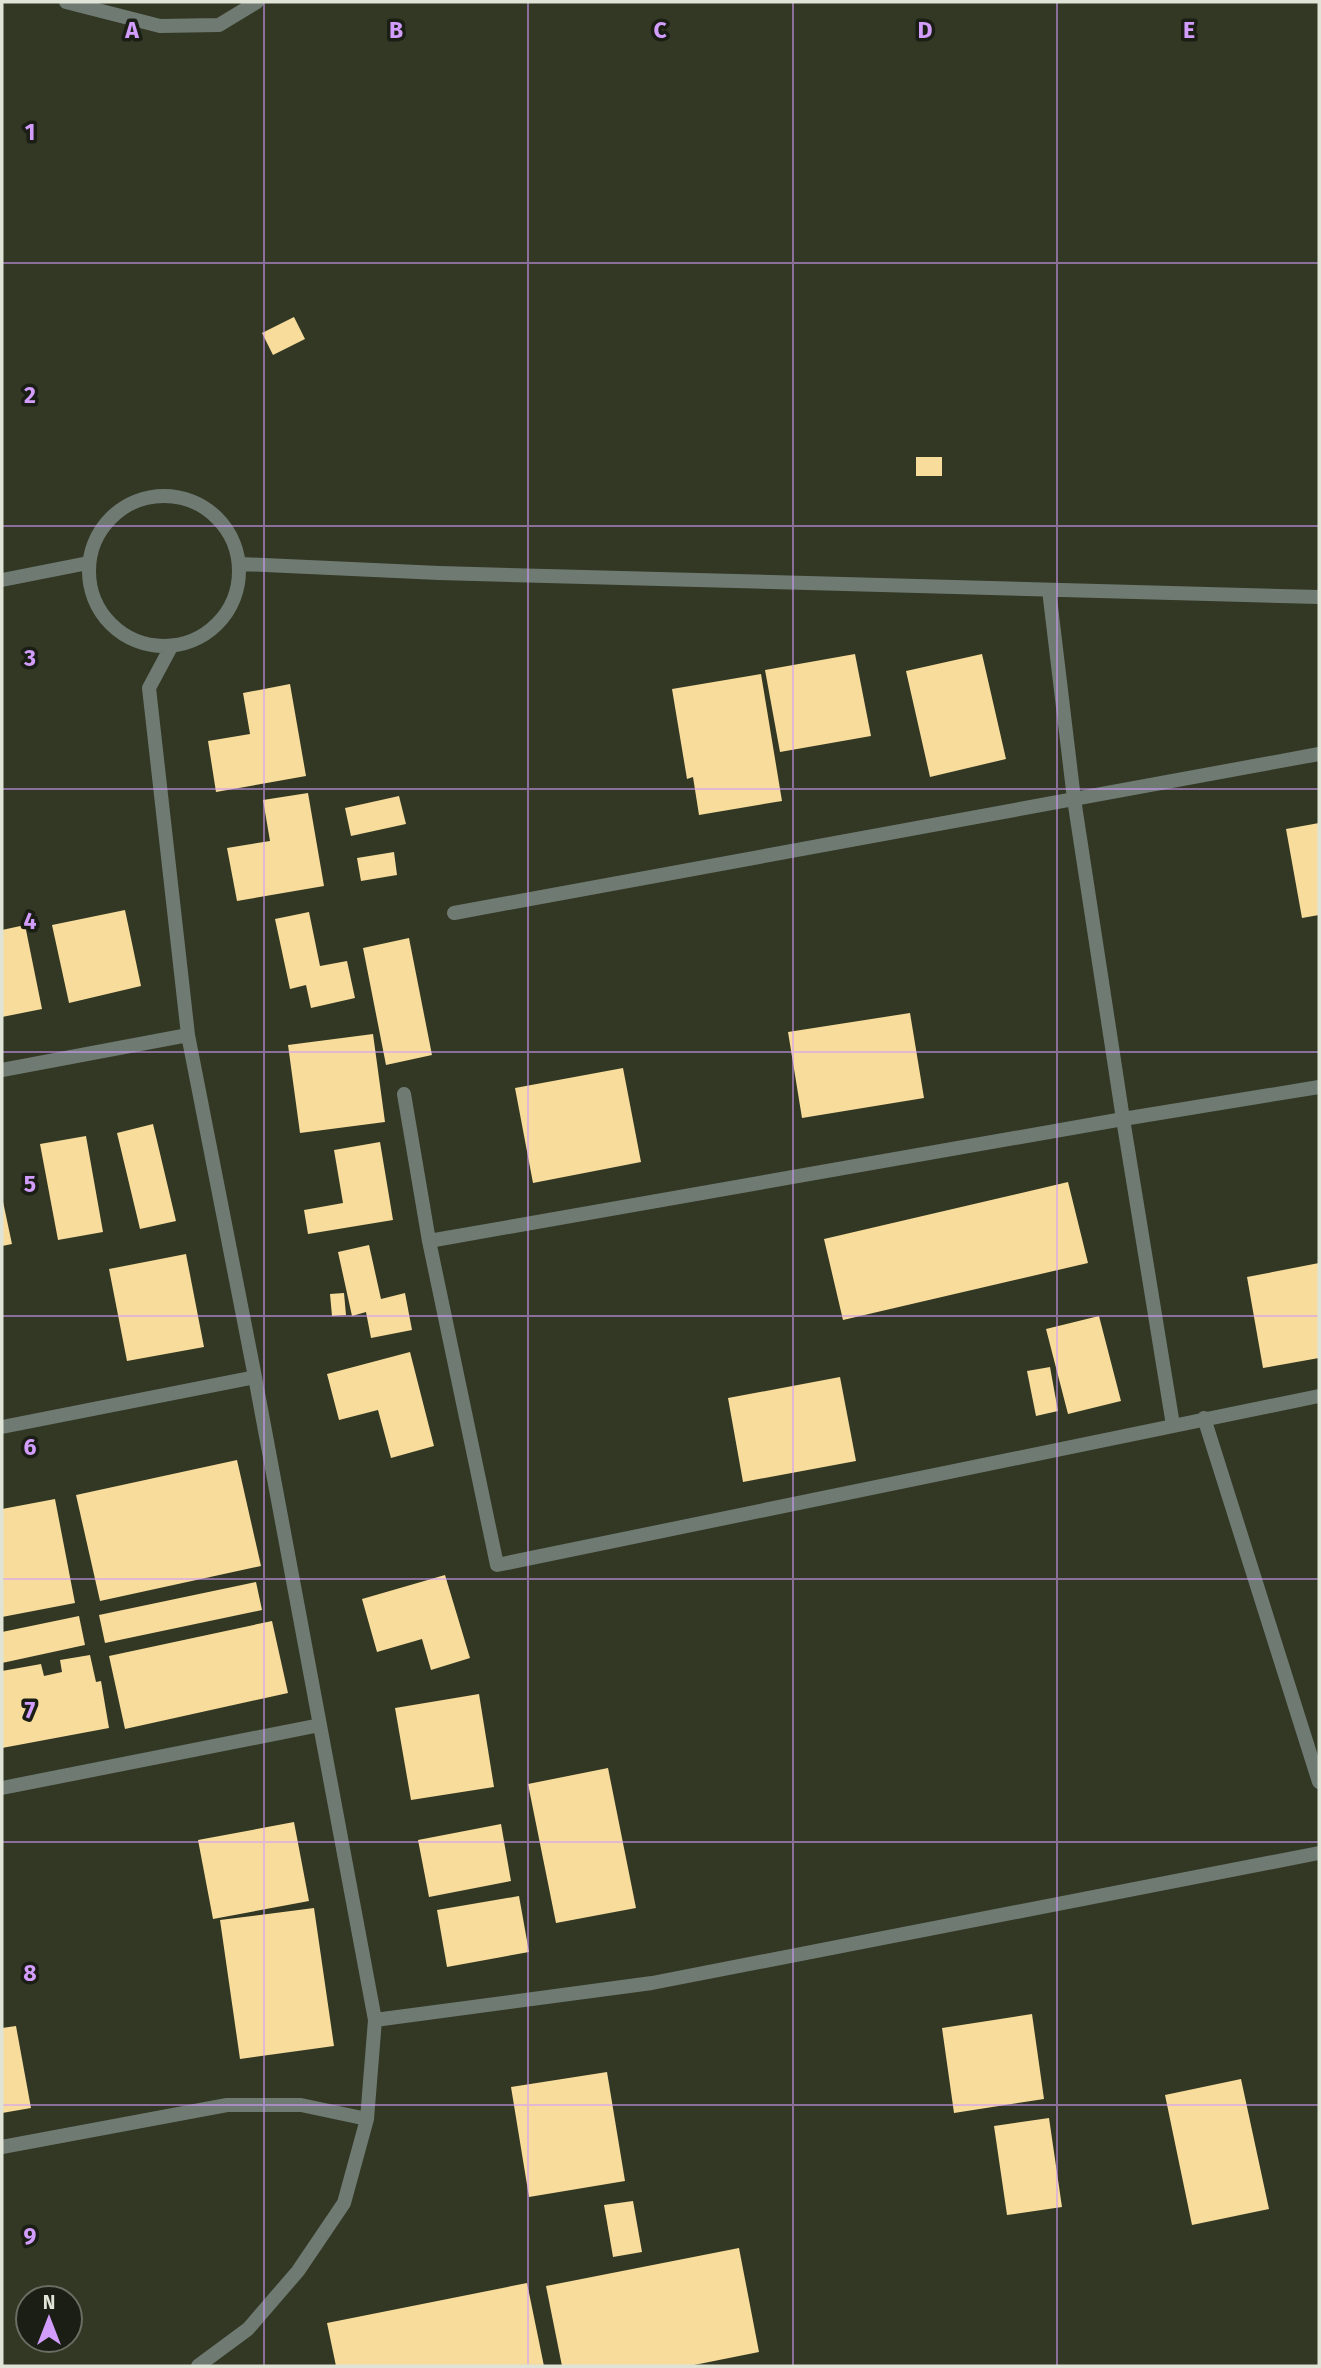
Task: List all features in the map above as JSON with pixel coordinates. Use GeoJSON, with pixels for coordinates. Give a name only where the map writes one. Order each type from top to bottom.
{"type":"FeatureCollection","features":[{"type":"Feature","properties":{"kind":"street"},"geometry":{"type":"LineString","coordinates":[[66,2],[160,26],[219,25],[257,2]]}},
{"type":"Feature","properties":{"kind":"street"},"geometry":{"type":"LineString","coordinates":[[149,496],[180,496],[210,510],[231,534],[241,564],[239,584],[227,614],[202,637],[171,647],[138,642],[109,624],[91,596],[88,563],[97,533],[119,509],[149,496]]}},
{"type":"Feature","properties":{"kind":"street"},"geometry":{"type":"LineString","coordinates":[[2,580],[88,563]]}},
{"type":"Feature","properties":{"kind":"street"},"geometry":{"type":"LineString","coordinates":[[241,564],[439,573],[1319,597]]}},
{"type":"Feature","properties":{"kind":"street"},"geometry":{"type":"LineString","coordinates":[[1049,590],[1074,799],[1173,1425]]}},
{"type":"Feature","properties":{"kind":"street"},"geometry":{"type":"LineString","coordinates":[[171,647],[149,688],[188,1035],[375,2020],[367,2119],[344,2203],[306,2260],[248,2329],[198,2366]]}},
{"type":"Feature","properties":{"kind":"street"},"geometry":{"type":"LineString","coordinates":[[454,913],[1319,754]]}},
{"type":"Feature","properties":{"kind":"street"},"geometry":{"type":"LineString","coordinates":[[2,1070],[188,1035]]}},
{"type":"Feature","properties":{"kind":"street"},"geometry":{"type":"LineString","coordinates":[[429,1241],[1319,1087]]}},
{"type":"Feature","properties":{"kind":"street"},"geometry":{"type":"LineString","coordinates":[[404,1094],[429,1241],[497,1565],[1319,1396]]}},
{"type":"Feature","properties":{"kind":"street"},"geometry":{"type":"LineString","coordinates":[[2,1427],[255,1377]]}},
{"type":"Feature","properties":{"kind":"street"},"geometry":{"type":"LineString","coordinates":[[1204,1418],[1319,1782]]}},
{"type":"Feature","properties":{"kind":"street"},"geometry":{"type":"LineString","coordinates":[[2,1788],[320,1725]]}},
{"type":"Feature","properties":{"kind":"street"},"geometry":{"type":"LineString","coordinates":[[375,2020],[652,1983],[1319,1853]]}},
{"type":"Feature","properties":{"kind":"street"},"geometry":{"type":"LineString","coordinates":[[2,2147],[227,2105],[301,2105],[367,2119]]}},
{"type":"Feature","properties":{"kind":"building"},"geometry":{"type":"Polygon","coordinates":[[[294,317],[305,339],[273,355],[262,333],[294,317]]]}},
{"type":"Feature","properties":{"kind":"building"},"geometry":{"type":"Polygon","coordinates":[[[916,457],[942,457],[942,476],[916,476],[916,457]]]}},
{"type":"Feature","properties":{"kind":"building"},"geometry":{"type":"Polygon","coordinates":[[[855,654],[871,736],[780,752],[765,670],[855,654]]]}},
{"type":"Feature","properties":{"kind":"building"},"geometry":{"type":"Polygon","coordinates":[[[982,654],[1006,759],[930,777],[906,671],[982,654]]]}},
{"type":"Feature","properties":{"kind":"building"},"geometry":{"type":"Polygon","coordinates":[[[761,674],[782,801],[699,815],[693,777],[687,779],[672,689],[761,674]]]}},
{"type":"Feature","properties":{"kind":"building"},"geometry":{"type":"Polygon","coordinates":[[[290,684],[306,776],[216,792],[208,741],[250,734],[243,693],[290,684]]]}},
{"type":"Feature","properties":{"kind":"building"},"geometry":{"type":"Polygon","coordinates":[[[308,793],[324,886],[237,901],[227,848],[270,841],[263,800],[308,793]]]}},
{"type":"Feature","properties":{"kind":"building"},"geometry":{"type":"Polygon","coordinates":[[[399,796],[406,824],[351,836],[345,808],[399,796]]]}},
{"type":"Feature","properties":{"kind":"building"},"geometry":{"type":"Polygon","coordinates":[[[1319,823],[1319,915],[1302,918],[1286,829],[1319,823]]]}},
{"type":"Feature","properties":{"kind":"building"},"geometry":{"type":"Polygon","coordinates":[[[394,852],[397,875],[361,881],[357,858],[394,852]]]}},
{"type":"Feature","properties":{"kind":"building"},"geometry":{"type":"Polygon","coordinates":[[[125,910],[141,986],[69,1003],[52,925],[125,910]]]}},
{"type":"Feature","properties":{"kind":"building"},"geometry":{"type":"Polygon","coordinates":[[[309,912],[320,966],[347,961],[355,998],[311,1008],[306,985],[290,989],[275,919],[309,912]]]}},
{"type":"Feature","properties":{"kind":"building"},"geometry":{"type":"Polygon","coordinates":[[[25,925],[42,1009],[2,1017],[2,930],[25,925]]]}},
{"type":"Feature","properties":{"kind":"building"},"geometry":{"type":"Polygon","coordinates":[[[409,938],[432,1055],[386,1065],[363,948],[409,938]]]}},
{"type":"Feature","properties":{"kind":"building"},"geometry":{"type":"Polygon","coordinates":[[[910,1013],[924,1098],[802,1118],[788,1032],[910,1013]]]}},
{"type":"Feature","properties":{"kind":"building"},"geometry":{"type":"Polygon","coordinates":[[[373,1034],[385,1122],[300,1133],[288,1045],[373,1034]]]}},
{"type":"Feature","properties":{"kind":"building"},"geometry":{"type":"Polygon","coordinates":[[[623,1068],[641,1162],[533,1183],[515,1088],[623,1068]]]}},
{"type":"Feature","properties":{"kind":"building"},"geometry":{"type":"Polygon","coordinates":[[[153,1124],[176,1221],[140,1229],[117,1133],[153,1124]]]}},
{"type":"Feature","properties":{"kind":"building"},"geometry":{"type":"Polygon","coordinates":[[[86,1136],[103,1232],[58,1240],[40,1144],[86,1136]]]}},
{"type":"Feature","properties":{"kind":"building"},"geometry":{"type":"Polygon","coordinates":[[[380,1142],[393,1220],[308,1234],[304,1210],[343,1203],[334,1150],[380,1142]]]}},
{"type":"Feature","properties":{"kind":"building"},"geometry":{"type":"Polygon","coordinates":[[[1068,1182],[1088,1263],[843,1320],[824,1239],[1068,1182]]]}},
{"type":"Feature","properties":{"kind":"building"},"geometry":{"type":"Polygon","coordinates":[[[2,1197],[12,1244],[2,1246],[2,1197]]]}},
{"type":"Feature","properties":{"kind":"building"},"geometry":{"type":"Polygon","coordinates":[[[369,1245],[381,1299],[405,1293],[412,1330],[371,1338],[366,1312],[352,1316],[338,1252],[369,1245]]]}},
{"type":"Feature","properties":{"kind":"building"},"geometry":{"type":"Polygon","coordinates":[[[186,1254],[204,1347],[127,1361],[109,1269],[186,1254]]]}},
{"type":"Feature","properties":{"kind":"building"},"geometry":{"type":"Polygon","coordinates":[[[1319,1263],[1319,1358],[1263,1368],[1247,1277],[1319,1263]]]}},
{"type":"Feature","properties":{"kind":"building"},"geometry":{"type":"Polygon","coordinates":[[[344,1293],[346,1315],[332,1316],[330,1294],[344,1293]]]}},
{"type":"Feature","properties":{"kind":"building"},"geometry":{"type":"Polygon","coordinates":[[[1099,1316],[1121,1401],[1068,1414],[1046,1329],[1099,1316]]]}},
{"type":"Feature","properties":{"kind":"building"},"geometry":{"type":"Polygon","coordinates":[[[410,1352],[434,1446],[391,1458],[378,1410],[339,1420],[327,1374],[410,1352]]]}},
{"type":"Feature","properties":{"kind":"building"},"geometry":{"type":"Polygon","coordinates":[[[1050,1367],[1058,1411],[1036,1416],[1027,1371],[1050,1367]]]}},
{"type":"Feature","properties":{"kind":"building"},"geometry":{"type":"Polygon","coordinates":[[[840,1377],[856,1461],[743,1482],[728,1398],[840,1377]]]}},
{"type":"Feature","properties":{"kind":"building"},"geometry":{"type":"Polygon","coordinates":[[[237,1460],[261,1566],[100,1601],[76,1495],[237,1460]]]}},
{"type":"Feature","properties":{"kind":"building"},"geometry":{"type":"Polygon","coordinates":[[[55,1499],[75,1603],[2,1617],[2,1509],[55,1499]]]}},
{"type":"Feature","properties":{"kind":"building"},"geometry":{"type":"Polygon","coordinates":[[[445,1575],[470,1658],[431,1670],[422,1639],[377,1652],[362,1599],[445,1575]]]}},
{"type":"Feature","properties":{"kind":"building"},"geometry":{"type":"Polygon","coordinates":[[[256,1582],[262,1610],[105,1643],[99,1615],[256,1582]]]}},
{"type":"Feature","properties":{"kind":"building"},"geometry":{"type":"Polygon","coordinates":[[[79,1616],[85,1645],[2,1663],[2,1632],[79,1616]]]}},
{"type":"Feature","properties":{"kind":"building"},"geometry":{"type":"Polygon","coordinates":[[[272,1621],[288,1693],[125,1729],[109,1656],[272,1621]]]}},
{"type":"Feature","properties":{"kind":"building"},"geometry":{"type":"Polygon","coordinates":[[[90,1655],[96,1682],[101,1681],[109,1728],[2,1748],[2,1671],[41,1664],[44,1676],[62,1672],[60,1660],[90,1655]]]}},
{"type":"Feature","properties":{"kind":"building"},"geometry":{"type":"Polygon","coordinates":[[[479,1694],[494,1787],[411,1800],[395,1708],[479,1694]]]}},
{"type":"Feature","properties":{"kind":"building"},"geometry":{"type":"Polygon","coordinates":[[[608,1768],[636,1908],[556,1923],[528,1784],[608,1768]]]}},
{"type":"Feature","properties":{"kind":"building"},"geometry":{"type":"Polygon","coordinates":[[[294,1822],[309,1901],[213,1919],[198,1840],[294,1822]]]}},
{"type":"Feature","properties":{"kind":"building"},"geometry":{"type":"Polygon","coordinates":[[[501,1824],[511,1881],[429,1897],[418,1840],[501,1824]]]}},
{"type":"Feature","properties":{"kind":"building"},"geometry":{"type":"Polygon","coordinates":[[[519,1896],[529,1952],[447,1967],[437,1910],[519,1896]]]}},
{"type":"Feature","properties":{"kind":"building"},"geometry":{"type":"Polygon","coordinates":[[[314,1908],[334,2046],[240,2059],[220,1920],[314,1908]]]}},
{"type":"Feature","properties":{"kind":"building"},"geometry":{"type":"Polygon","coordinates":[[[1032,2014],[1044,2099],[954,2113],[942,2028],[1032,2014]]]}},
{"type":"Feature","properties":{"kind":"building"},"geometry":{"type":"Polygon","coordinates":[[[16,2026],[31,2108],[2,2113],[2,2028],[16,2026]]]}},
{"type":"Feature","properties":{"kind":"building"},"geometry":{"type":"Polygon","coordinates":[[[607,2072],[625,2181],[529,2197],[511,2087],[607,2072]]]}},
{"type":"Feature","properties":{"kind":"building"},"geometry":{"type":"Polygon","coordinates":[[[1241,2079],[1269,2209],[1192,2225],[1165,2095],[1241,2079]]]}},
{"type":"Feature","properties":{"kind":"building"},"geometry":{"type":"Polygon","coordinates":[[[1049,2118],[1062,2207],[1007,2215],[994,2126],[1049,2118]]]}},
{"type":"Feature","properties":{"kind":"building"},"geometry":{"type":"Polygon","coordinates":[[[633,2201],[642,2252],[613,2257],[604,2205],[633,2201]]]}},
{"type":"Feature","properties":{"kind":"building"},"geometry":{"type":"Polygon","coordinates":[[[739,2248],[759,2352],[689,2366],[562,2366],[546,2286],[739,2248]]]}},
{"type":"Feature","properties":{"kind":"building"},"geometry":{"type":"Polygon","coordinates":[[[527,2283],[544,2366],[336,2366],[327,2323],[527,2283]]]}}]}
